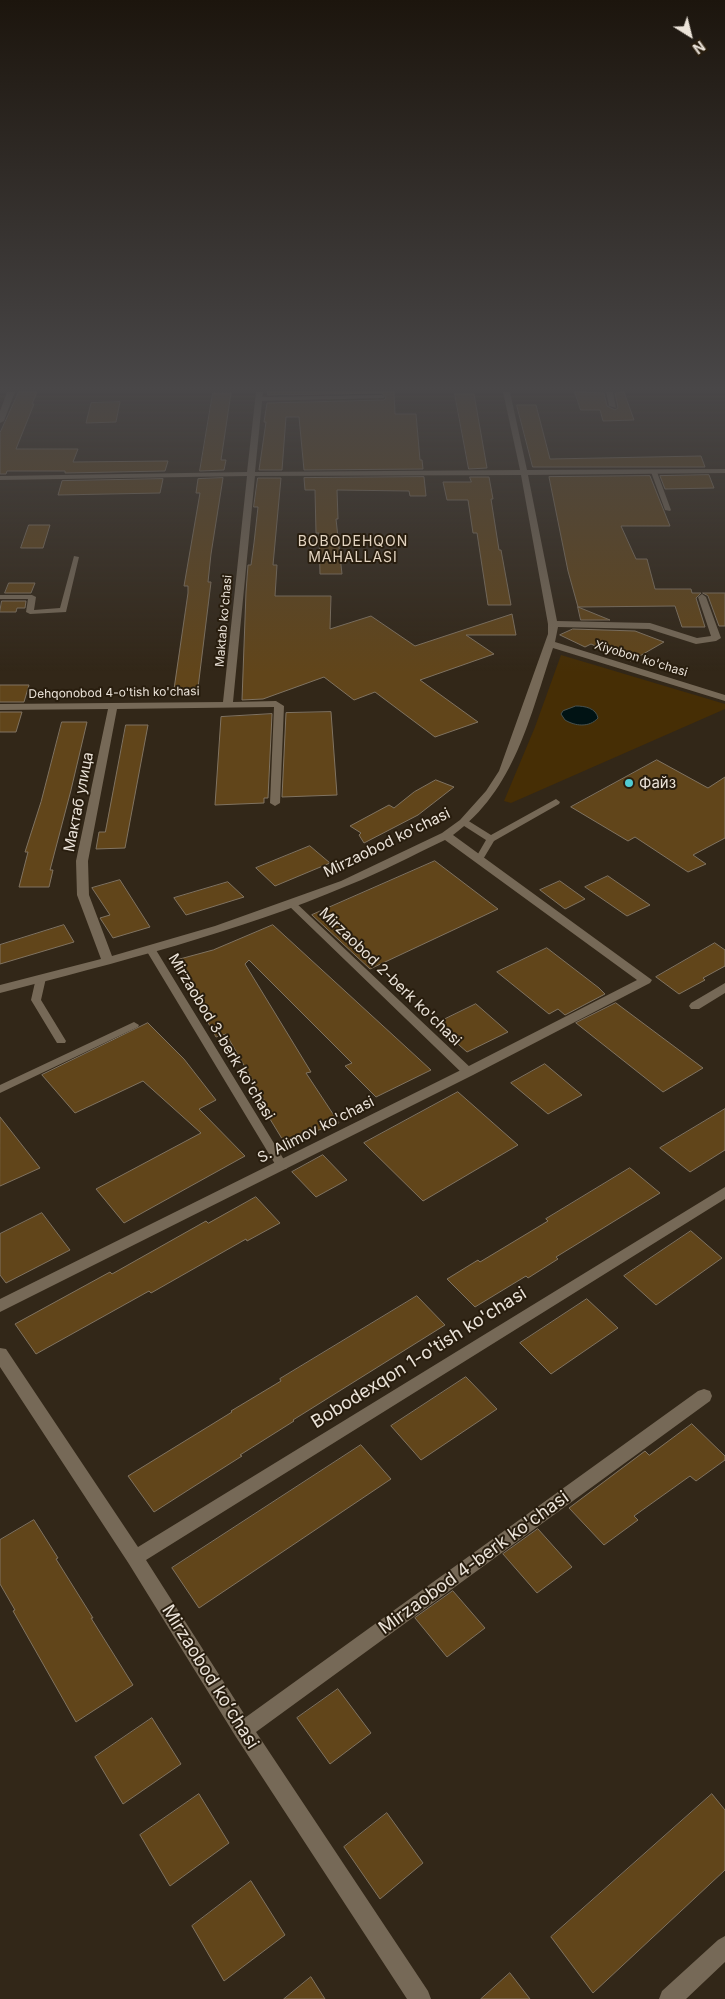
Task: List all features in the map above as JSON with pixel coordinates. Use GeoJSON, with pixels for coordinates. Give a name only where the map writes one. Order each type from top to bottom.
{"type":"FeatureCollection","features":[{"type":"Feature","properties":{"kind":"street","name":"Maktab ko'chasi"},"geometry":{"type":"LineString","coordinates":[[228,704],[249,485]]}},
{"type":"Feature","properties":{"kind":"street","name":"Mirzaobod ko'chasi"},"geometry":{"type":"LineString","coordinates":[[0,988],[151,950],[219,929],[345,883],[446,835],[464,822],[490,794],[504,771],[550,644],[554,624],[527,485]]}},
{"type":"Feature","properties":{"kind":"street"},"geometry":{"type":"LineString","coordinates":[[554,624],[650,626],[696,640],[713,640],[716,638],[702,597]]}},
{"type":"Feature","properties":{"kind":"street","name":"Xiyobon ko'chasi"},"geometry":{"type":"LineString","coordinates":[[550,644],[725,698]]}},
{"type":"Feature","properties":{"kind":"street"},"geometry":{"type":"LineString","coordinates":[[228,704],[267,703],[279,706],[275,803]]}},
{"type":"Feature","properties":{"kind":"street","name":"Dehqonobod 4-o'tish ko'chasi"},"geometry":{"type":"LineString","coordinates":[[0,707],[228,704]]}},
{"type":"Feature","properties":{"kind":"street","name":"Мактаб улица"},"geometry":{"type":"LineString","coordinates":[[108,961],[83,895],[82,861],[114,706]]}},
{"type":"Feature","properties":{"kind":"street"},"geometry":{"type":"LineString","coordinates":[[446,835],[479,859]]}},
{"type":"Feature","properties":{"kind":"street","name":"S. Alimov ko'chasi"},"geometry":{"type":"LineString","coordinates":[[0,1306],[282,1166],[646,980],[479,859]]}},
{"type":"Feature","properties":{"kind":"street"},"geometry":{"type":"LineString","coordinates":[[695,1006],[725,987]]}},
{"type":"Feature","properties":{"kind":"street","name":"Bobodexqon 1-o'tish ko'chasi"},"geometry":{"type":"LineString","coordinates":[[135,1558],[725,1192]]}},
{"type":"Feature","properties":{"kind":"street","name":"Mirzaobod koʻchasi"},"geometry":{"type":"LineString","coordinates":[[0,1354],[135,1558],[243,1730],[420,1999]]}},
{"type":"Feature","properties":{"kind":"street","name":"Mirzaobod 4-berk ko'chasi"},"geometry":{"type":"LineString","coordinates":[[243,1730],[704,1396]]}},
{"type":"Feature","properties":{"kind":"street"},"geometry":{"type":"LineString","coordinates":[[670,1999],[725,1948]]}},
{"type":"Feature","properties":{"kind":"lane"},"geometry":{"type":"LineString","coordinates":[[659,485],[668,510]]}},
{"type":"Feature","properties":{"kind":"lane"},"geometry":{"type":"LineString","coordinates":[[0,597],[32,597],[30,611],[32,612],[63,610],[76,557]]}},
{"type":"Feature","properties":{"kind":"lane"},"geometry":{"type":"LineString","coordinates":[[479,859],[491,838],[556,802]]}},
{"type":"Feature","properties":{"kind":"lane"},"geometry":{"type":"LineString","coordinates":[[464,822],[491,838]]}},
{"type":"Feature","properties":{"kind":"lane","name":"Mirzaobod 2-berk ko'chasi"},"geometry":{"type":"LineString","coordinates":[[291,903],[468,1072]]}},
{"type":"Feature","properties":{"kind":"lane","name":"Mirzaobod 3-berk ko'chasi"},"geometry":{"type":"LineString","coordinates":[[151,950],[282,1166]]}},
{"type":"Feature","properties":{"kind":"lane"},"geometry":{"type":"LineString","coordinates":[[41,978],[36,1000],[61,1041]]}},
{"type":"Feature","properties":{"kind":"lane"},"geometry":{"type":"LineString","coordinates":[[0,1089],[134,1025]]}},
{"type":"Feature","properties":{"kind":"shaded area"},"geometry":{"type":"Polygon","coordinates":[[[561,655],[725,704],[725,709],[511,803],[504,801],[535,727],[561,655]]]}},
{"type":"Feature","properties":{"kind":"shaded area"},"geometry":{"type":"Polygon","coordinates":[[[576,706],[593,710],[598,718],[586,725],[573,724],[565,720],[561,714],[563,711],[576,706]]]}},
{"type":"Feature","properties":{"kind":"building"},"geometry":{"type":"Polygon","coordinates":[[[61,485],[162,485],[160,493],[58,495],[61,485]]]}},
{"type":"Feature","properties":{"kind":"building"},"geometry":{"type":"Polygon","coordinates":[[[197,485],[222,485],[211,554],[208,582],[211,582],[197,696],[173,696],[188,593],[188,586],[184,586],[200,493],[196,493],[197,485]]]}},
{"type":"Feature","properties":{"kind":"building"},"geometry":{"type":"Polygon","coordinates":[[[257,485],[280,485],[273,565],[277,565],[275,596],[331,596],[330,629],[371,616],[415,646],[512,614],[516,635],[466,635],[494,654],[420,680],[478,722],[435,737],[375,692],[354,700],[324,677],[263,699],[242,700],[248,565],[251,565],[258,507],[254,507],[257,485]]]}},
{"type":"Feature","properties":{"kind":"building"},"geometry":{"type":"Polygon","coordinates":[[[305,485],[425,485],[426,496],[410,496],[409,491],[337,490],[338,519],[336,519],[342,574],[320,574],[319,533],[316,533],[315,490],[305,490],[305,485]]]}},
{"type":"Feature","properties":{"kind":"building"},"geometry":{"type":"Polygon","coordinates":[[[444,485],[491,485],[499,550],[501,550],[511,605],[488,605],[477,533],[473,533],[468,500],[447,500],[444,485]]]}},
{"type":"Feature","properties":{"kind":"building"},"geometry":{"type":"Polygon","coordinates":[[[551,485],[654,485],[670,526],[621,526],[636,559],[647,559],[655,589],[691,589],[692,593],[701,593],[696,598],[705,627],[682,627],[675,606],[578,607],[568,571],[551,485]]]}},
{"type":"Feature","properties":{"kind":"building"},"geometry":{"type":"Polygon","coordinates":[[[664,485],[713,485],[714,488],[665,489],[664,485]]]}},
{"type":"Feature","properties":{"kind":"building"},"geometry":{"type":"Polygon","coordinates":[[[29,525],[50,525],[43,548],[21,548],[29,525]]]}},
{"type":"Feature","properties":{"kind":"building"},"geometry":{"type":"Polygon","coordinates":[[[9,583],[35,583],[31,593],[5,593],[9,583]]]}},
{"type":"Feature","properties":{"kind":"building"},"geometry":{"type":"Polygon","coordinates":[[[703,593],[725,593],[725,626],[719,626],[708,596],[703,593]]]}},
{"type":"Feature","properties":{"kind":"building"},"geometry":{"type":"Polygon","coordinates":[[[2,601],[26,601],[25,608],[17,608],[16,612],[0,612],[2,601]]]}},
{"type":"Feature","properties":{"kind":"building"},"geometry":{"type":"Polygon","coordinates":[[[578,607],[610,620],[581,620],[578,607]]]}},
{"type":"Feature","properties":{"kind":"building"},"geometry":{"type":"Polygon","coordinates":[[[573,629],[635,631],[664,642],[631,661],[591,644],[585,647],[560,635],[573,629]]]}},
{"type":"Feature","properties":{"kind":"building"},"geometry":{"type":"Polygon","coordinates":[[[0,685],[29,685],[24,702],[0,702],[0,685]]]}},
{"type":"Feature","properties":{"kind":"building"},"geometry":{"type":"Polygon","coordinates":[[[0,712],[22,712],[16,732],[0,732],[0,712]]]}},
{"type":"Feature","properties":{"kind":"building"},"geometry":{"type":"Polygon","coordinates":[[[331,712],[337,795],[282,797],[286,713],[331,712]]]}},
{"type":"Feature","properties":{"kind":"building"},"geometry":{"type":"Polygon","coordinates":[[[272,714],[268,798],[264,798],[264,803],[215,805],[221,717],[272,714]]]}},
{"type":"Feature","properties":{"kind":"building"},"geometry":{"type":"Polygon","coordinates":[[[62,722],[87,722],[50,870],[53,870],[49,887],[19,887],[28,852],[25,852],[41,802],[62,722]]]}},
{"type":"Feature","properties":{"kind":"building"},"geometry":{"type":"Polygon","coordinates":[[[126,725],[148,725],[125,848],[96,849],[99,832],[105,832],[126,725]]]}},
{"type":"Feature","properties":{"kind":"building"},"geometry":{"type":"Polygon","coordinates":[[[657,760],[708,788],[725,777],[725,838],[693,855],[706,864],[688,872],[635,837],[628,841],[571,807],[657,760]]]}},
{"type":"Feature","properties":{"kind":"building"},"geometry":{"type":"Polygon","coordinates":[[[436,780],[454,787],[418,815],[364,843],[359,835],[361,833],[350,826],[389,805],[394,808],[414,792],[436,780]]]}},
{"type":"Feature","properties":{"kind":"building"},"geometry":{"type":"Polygon","coordinates":[[[310,846],[330,863],[275,886],[256,868],[310,846]]]}},
{"type":"Feature","properties":{"kind":"building"},"geometry":{"type":"Polygon","coordinates":[[[435,861],[498,909],[370,969],[312,915],[435,861]]]}},
{"type":"Feature","properties":{"kind":"building"},"geometry":{"type":"Polygon","coordinates":[[[608,876],[650,905],[627,916],[585,887],[608,876]]]}},
{"type":"Feature","properties":{"kind":"building"},"geometry":{"type":"Polygon","coordinates":[[[120,880],[150,927],[113,938],[100,918],[110,915],[92,888],[120,880]]]}},
{"type":"Feature","properties":{"kind":"building"},"geometry":{"type":"Polygon","coordinates":[[[560,881],[585,899],[565,909],[540,890],[560,881]]]}},
{"type":"Feature","properties":{"kind":"building"},"geometry":{"type":"Polygon","coordinates":[[[228,882],[244,897],[186,915],[174,898],[228,882]]]}},
{"type":"Feature","properties":{"kind":"building"},"geometry":{"type":"Polygon","coordinates":[[[64,925],[74,942],[0,964],[0,945],[64,925]]]}},
{"type":"Feature","properties":{"kind":"building"},"geometry":{"type":"Polygon","coordinates":[[[273,925],[431,1070],[376,1097],[345,1066],[352,1063],[249,960],[245,964],[311,1072],[306,1073],[339,1123],[284,1142],[259,1101],[264,1100],[226,1034],[216,1037],[176,960],[213,950],[273,925]]]}},
{"type":"Feature","properties":{"kind":"building"},"geometry":{"type":"Polygon","coordinates":[[[715,943],[725,950],[725,966],[703,978],[705,980],[679,994],[656,977],[715,943]]]}},
{"type":"Feature","properties":{"kind":"building"},"geometry":{"type":"Polygon","coordinates":[[[547,948],[605,994],[565,1015],[558,1009],[549,1014],[497,972],[547,948]]]}},
{"type":"Feature","properties":{"kind":"building"},"geometry":{"type":"Polygon","coordinates":[[[616,1003],[703,1068],[663,1092],[576,1023],[616,1003]]]}},
{"type":"Feature","properties":{"kind":"building"},"geometry":{"type":"Polygon","coordinates":[[[476,1004],[508,1032],[467,1052],[435,1024],[476,1004]]]}},
{"type":"Feature","properties":{"kind":"building"},"geometry":{"type":"Polygon","coordinates":[[[148,1023],[184,1059],[216,1100],[199,1109],[245,1156],[124,1223],[96,1189],[201,1133],[143,1081],[75,1113],[42,1075],[148,1023]]]}},
{"type":"Feature","properties":{"kind":"building"},"geometry":{"type":"Polygon","coordinates":[[[545,1064],[582,1095],[548,1114],[511,1083],[545,1064]]]}},
{"type":"Feature","properties":{"kind":"building"},"geometry":{"type":"Polygon","coordinates":[[[458,1092],[518,1145],[423,1201],[364,1143],[458,1092]]]}},
{"type":"Feature","properties":{"kind":"building"},"geometry":{"type":"Polygon","coordinates":[[[725,1109],[725,1150],[690,1172],[660,1148],[725,1109]]]}},
{"type":"Feature","properties":{"kind":"building"},"geometry":{"type":"Polygon","coordinates":[[[0,1117],[40,1168],[0,1186],[0,1117]]]}},
{"type":"Feature","properties":{"kind":"building"},"geometry":{"type":"Polygon","coordinates":[[[323,1155],[347,1180],[316,1197],[292,1172],[323,1155]]]}},
{"type":"Feature","properties":{"kind":"building"},"geometry":{"type":"Polygon","coordinates":[[[630,1168],[660,1193],[556,1257],[558,1259],[528,1278],[526,1276],[475,1307],[447,1279],[478,1260],[480,1262],[548,1221],[546,1219],[630,1168]]]}},
{"type":"Feature","properties":{"kind":"building"},"geometry":{"type":"Polygon","coordinates":[[[256,1197],[280,1223],[247,1241],[246,1239],[151,1293],[149,1291],[36,1354],[15,1324],[110,1272],[112,1274],[206,1221],[208,1223],[256,1197]]]}},
{"type":"Feature","properties":{"kind":"building"},"geometry":{"type":"Polygon","coordinates":[[[42,1213],[70,1250],[6,1283],[0,1275],[0,1234],[42,1213]]]}},
{"type":"Feature","properties":{"kind":"building"},"geometry":{"type":"Polygon","coordinates":[[[691,1231],[722,1258],[656,1305],[624,1276],[691,1231]]]}},
{"type":"Feature","properties":{"kind":"building"},"geometry":{"type":"Polygon","coordinates":[[[417,1296],[445,1325],[293,1420],[240,1455],[242,1456],[154,1512],[128,1476],[281,1381],[280,1379],[417,1296]]]}},
{"type":"Feature","properties":{"kind":"building"},"geometry":{"type":"Polygon","coordinates":[[[587,1299],[618,1328],[551,1374],[520,1343],[587,1299]]]}},
{"type":"Feature","properties":{"kind":"building"},"geometry":{"type":"Polygon","coordinates":[[[466,1377],[497,1409],[421,1460],[391,1426],[466,1377]]]}},
{"type":"Feature","properties":{"kind":"building"},"geometry":{"type":"Polygon","coordinates":[[[692,1424],[725,1456],[725,1460],[696,1481],[690,1476],[634,1516],[638,1520],[604,1545],[569,1508],[645,1451],[649,1455],[692,1424]]]}},
{"type":"Feature","properties":{"kind":"building"},"geometry":{"type":"Polygon","coordinates":[[[361,1445],[391,1479],[199,1608],[172,1568],[361,1445]]]}},
{"type":"Feature","properties":{"kind":"building"},"geometry":{"type":"Polygon","coordinates":[[[34,1520],[93,1618],[91,1618],[133,1685],[76,1722],[13,1611],[15,1610],[0,1584],[0,1540],[34,1520]]]}},
{"type":"Feature","properties":{"kind":"building"},"geometry":{"type":"Polygon","coordinates":[[[538,1529],[572,1567],[537,1593],[503,1554],[538,1529]]]}},
{"type":"Feature","properties":{"kind":"building"},"geometry":{"type":"Polygon","coordinates":[[[453,1591],[485,1628],[447,1657],[415,1618],[453,1591]]]}},
{"type":"Feature","properties":{"kind":"building"},"geometry":{"type":"Polygon","coordinates":[[[338,1689],[371,1733],[330,1764],[297,1718],[338,1689]]]}},
{"type":"Feature","properties":{"kind":"building"},"geometry":{"type":"Polygon","coordinates":[[[152,1718],[181,1764],[123,1804],[95,1757],[152,1718]]]}},
{"type":"Feature","properties":{"kind":"building"},"geometry":{"type":"Polygon","coordinates":[[[199,1794],[229,1843],[170,1886],[140,1835],[199,1794]]]}},
{"type":"Feature","properties":{"kind":"building"},"geometry":{"type":"Polygon","coordinates":[[[712,1794],[725,1810],[725,1870],[593,1993],[551,1937],[712,1794]]]}},
{"type":"Feature","properties":{"kind":"building"},"geometry":{"type":"Polygon","coordinates":[[[387,1813],[423,1863],[380,1899],[344,1847],[387,1813]]]}},
{"type":"Feature","properties":{"kind":"building"},"geometry":{"type":"Polygon","coordinates":[[[251,1881],[285,1935],[224,1981],[192,1926],[251,1881]]]}},
{"type":"Feature","properties":{"kind":"building"},"geometry":{"type":"Polygon","coordinates":[[[510,1973],[530,1999],[481,1999],[510,1973]]]}},
{"type":"Feature","properties":{"kind":"building"},"geometry":{"type":"Polygon","coordinates":[[[311,1977],[325,1999],[284,1999],[311,1977]]]}},
{"type":"Feature","properties":{"kind":"place","name":"Файз"},"geometry":{"type":"Point","coordinates":[629,783]}},
{"type":"Feature","properties":{"kind":"district","name":"BOBODEHQON MAHALLASI"},"geometry":{"type":"Point","coordinates":[353,550]}}]}
